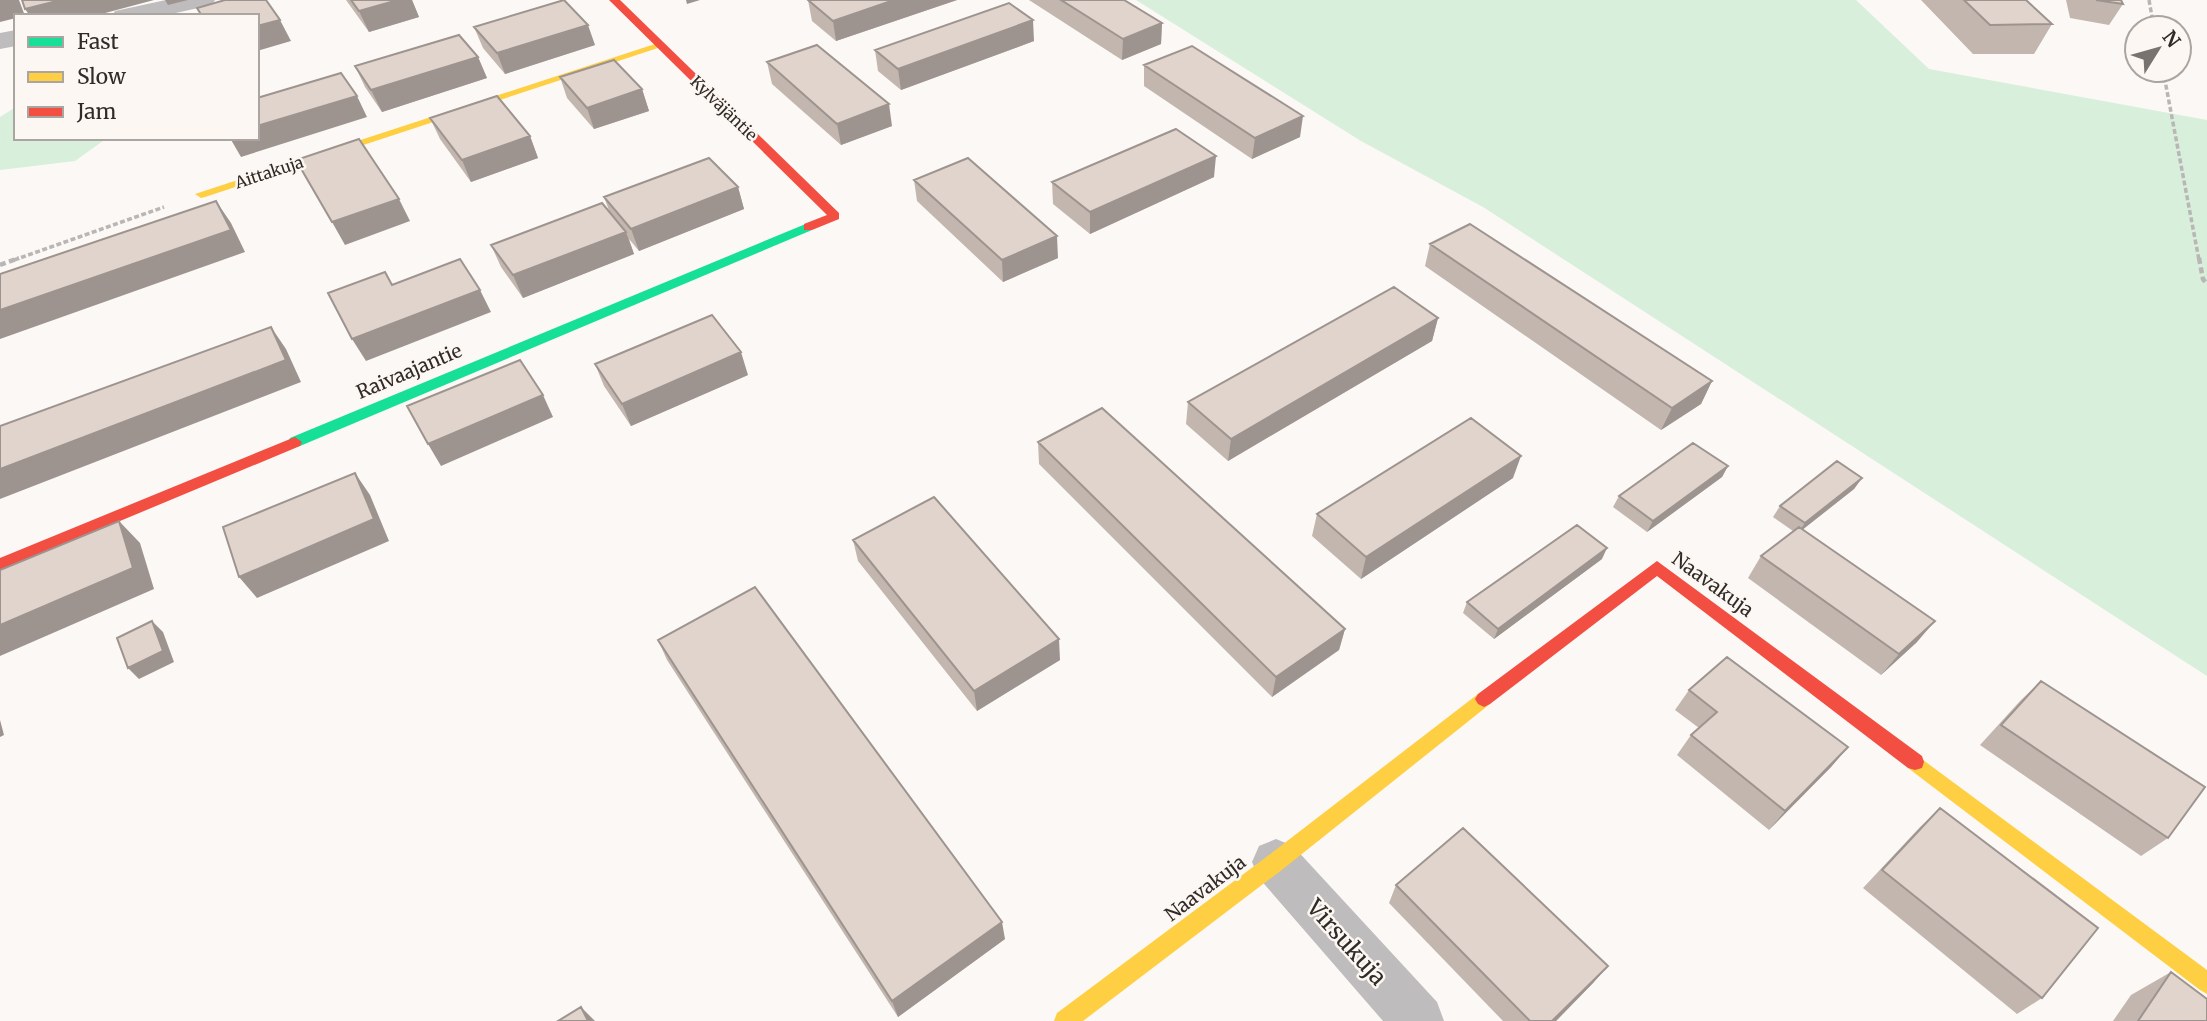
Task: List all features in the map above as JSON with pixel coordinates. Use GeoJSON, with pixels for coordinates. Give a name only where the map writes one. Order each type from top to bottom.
{"type":"FeatureCollection","features":[{"type":"Feature","properties":{"kind":"street"},"geometry":{"type":"LineString","coordinates":[[134,14],[203,0]]}},
{"type":"Feature","properties":{"kind":"street","name":"Kylväjäntie"},"geometry":{"type":"LineString","coordinates":[[614,0],[835,216]]}},
{"type":"Feature","properties":{"kind":"street","name":"Aittakuja"},"geometry":{"type":"LineString","coordinates":[[201,194],[659,46]]}},
{"type":"Feature","properties":{"kind":"street","name":"Raivaajantie"},"geometry":{"type":"LineString","coordinates":[[0,565],[835,216]]}},
{"type":"Feature","properties":{"kind":"street","name":"Naavakuja"},"geometry":{"type":"LineString","coordinates":[[1065,1021],[1276,862],[1418,749],[1657,567],[2207,984]]}},
{"type":"Feature","properties":{"kind":"street","name":"Virsukuja"},"geometry":{"type":"LineString","coordinates":[[1276,862],[1418,1021]]}},
{"type":"Feature","properties":{"kind":"path"},"geometry":{"type":"LineString","coordinates":[[2166,84],[2203,279],[2207,284]]}},
{"type":"Feature","properties":{"kind":"path"},"geometry":{"type":"LineString","coordinates":[[0,265],[201,194]]}},
{"type":"Feature","properties":{"kind":"green space"},"geometry":{"type":"Polygon","coordinates":[[[1136,0],[1856,0],[1929,69],[2207,120],[2207,676],[1483,207],[1361,141],[1136,0]]]}},
{"type":"Feature","properties":{"kind":"green space"},"geometry":{"type":"Polygon","coordinates":[[[14,108],[14,140],[104,140],[75,161],[0,170],[0,117],[14,108]]]}},
{"type":"Feature","properties":{"kind":"building"},"geometry":{"type":"Polygon","coordinates":[[[22,0],[61,0],[25,9],[22,0]]]}},
{"type":"Feature","properties":{"kind":"building"},"geometry":{"type":"Polygon","coordinates":[[[225,0],[266,0],[280,20],[259,25],[259,14],[201,14],[197,8],[225,0]]]}},
{"type":"Feature","properties":{"kind":"building"},"geometry":{"type":"Polygon","coordinates":[[[351,0],[398,0],[359,11],[351,0]]]}},
{"type":"Feature","properties":{"kind":"building"},"geometry":{"type":"Polygon","coordinates":[[[564,0],[588,25],[497,53],[474,27],[564,0]]]}},
{"type":"Feature","properties":{"kind":"building"},"geometry":{"type":"Polygon","coordinates":[[[808,0],[894,0],[833,21],[808,0]]]}},
{"type":"Feature","properties":{"kind":"building"},"geometry":{"type":"Polygon","coordinates":[[[1061,0],[1124,0],[1162,23],[1123,39],[1061,0]]]}},
{"type":"Feature","properties":{"kind":"building"},"geometry":{"type":"Polygon","coordinates":[[[1964,0],[2026,0],[2052,24],[1990,25],[1964,0]]]}},
{"type":"Feature","properties":{"kind":"building"},"geometry":{"type":"Polygon","coordinates":[[[2096,0],[2121,0],[2123,4],[2096,0]]]}},
{"type":"Feature","properties":{"kind":"building"},"geometry":{"type":"Polygon","coordinates":[[[1009,3],[1033,20],[898,69],[875,50],[1009,3]]]}},
{"type":"Feature","properties":{"kind":"building"},"geometry":{"type":"Polygon","coordinates":[[[459,35],[478,57],[371,90],[355,66],[459,35]]]}},
{"type":"Feature","properties":{"kind":"building"},"geometry":{"type":"Polygon","coordinates":[[[817,45],[889,104],[837,124],[767,62],[817,45]]]}},
{"type":"Feature","properties":{"kind":"building"},"geometry":{"type":"Polygon","coordinates":[[[1192,46],[1303,116],[1255,138],[1144,65],[1192,46]]]}},
{"type":"Feature","properties":{"kind":"building"},"geometry":{"type":"Polygon","coordinates":[[[614,60],[642,89],[587,108],[560,77],[614,60]]]}},
{"type":"Feature","properties":{"kind":"building"},"geometry":{"type":"Polygon","coordinates":[[[341,73],[357,96],[259,125],[259,97],[341,73]]]}},
{"type":"Feature","properties":{"kind":"building"},"geometry":{"type":"Polygon","coordinates":[[[497,96],[530,136],[462,160],[430,118],[497,96]]]}},
{"type":"Feature","properties":{"kind":"building"},"geometry":{"type":"Polygon","coordinates":[[[1176,129],[1216,156],[1090,212],[1052,182],[1176,129]]]}},
{"type":"Feature","properties":{"kind":"building"},"geometry":{"type":"Polygon","coordinates":[[[359,139],[399,199],[332,222],[296,160],[359,139]]]}},
{"type":"Feature","properties":{"kind":"building"},"geometry":{"type":"Polygon","coordinates":[[[709,158],[738,187],[631,229],[604,197],[709,158]]]}},
{"type":"Feature","properties":{"kind":"building"},"geometry":{"type":"Polygon","coordinates":[[[968,158],[1057,236],[1002,260],[914,180],[968,158]]]}},
{"type":"Feature","properties":{"kind":"building"},"geometry":{"type":"Polygon","coordinates":[[[216,201],[231,230],[0,310],[0,274],[216,201]]]}},
{"type":"Feature","properties":{"kind":"building"},"geometry":{"type":"Polygon","coordinates":[[[602,203],[626,232],[513,275],[491,245],[602,203]]]}},
{"type":"Feature","properties":{"kind":"building"},"geometry":{"type":"Polygon","coordinates":[[[1470,224],[1712,381],[1672,408],[1430,244],[1470,224]]]}},
{"type":"Feature","properties":{"kind":"building"},"geometry":{"type":"Polygon","coordinates":[[[460,259],[480,290],[352,339],[328,293],[385,272],[392,285],[460,259]]]}},
{"type":"Feature","properties":{"kind":"building"},"geometry":{"type":"Polygon","coordinates":[[[1394,287],[1438,318],[1231,439],[1188,402],[1394,287]]]}},
{"type":"Feature","properties":{"kind":"building"},"geometry":{"type":"Polygon","coordinates":[[[712,315],[741,352],[622,404],[595,364],[712,315]]]}},
{"type":"Feature","properties":{"kind":"building"},"geometry":{"type":"Polygon","coordinates":[[[271,327],[286,360],[0,469],[0,426],[271,327]]]}},
{"type":"Feature","properties":{"kind":"building"},"geometry":{"type":"Polygon","coordinates":[[[520,360],[543,395],[428,444],[407,406],[520,360]]]}},
{"type":"Feature","properties":{"kind":"building"},"geometry":{"type":"Polygon","coordinates":[[[1102,408],[1345,629],[1276,677],[1038,442],[1102,408]]]}},
{"type":"Feature","properties":{"kind":"building"},"geometry":{"type":"Polygon","coordinates":[[[1471,418],[1521,456],[1366,557],[1317,514],[1471,418]]]}},
{"type":"Feature","properties":{"kind":"building"},"geometry":{"type":"Polygon","coordinates":[[[1693,443],[1728,466],[1653,521],[1619,496],[1693,443]]]}},
{"type":"Feature","properties":{"kind":"building"},"geometry":{"type":"Polygon","coordinates":[[[1837,461],[1862,478],[1805,523],[1780,506],[1837,461]]]}},
{"type":"Feature","properties":{"kind":"building"},"geometry":{"type":"Polygon","coordinates":[[[355,473],[374,519],[239,577],[223,527],[355,473]]]}},
{"type":"Feature","properties":{"kind":"building"},"geometry":{"type":"Polygon","coordinates":[[[934,497],[1059,639],[974,691],[853,540],[934,497]]]}},
{"type":"Feature","properties":{"kind":"building"},"geometry":{"type":"Polygon","coordinates":[[[119,521],[133,568],[0,625],[0,570],[119,521]]]}},
{"type":"Feature","properties":{"kind":"building"},"geometry":{"type":"Polygon","coordinates":[[[1577,525],[1607,548],[1498,629],[1467,602],[1577,525]]]}},
{"type":"Feature","properties":{"kind":"building"},"geometry":{"type":"Polygon","coordinates":[[[1799,527],[1935,621],[1899,654],[1761,556],[1799,527]]]}},
{"type":"Feature","properties":{"kind":"building"},"geometry":{"type":"Polygon","coordinates":[[[755,587],[1002,922],[892,1001],[658,640],[755,587]]]}},
{"type":"Feature","properties":{"kind":"building"},"geometry":{"type":"Polygon","coordinates":[[[152,621],[163,651],[128,668],[117,638],[152,621]]]}},
{"type":"Feature","properties":{"kind":"building"},"geometry":{"type":"Polygon","coordinates":[[[1727,657],[1848,747],[1785,811],[1691,735],[1717,712],[1689,690],[1727,657]]]}},
{"type":"Feature","properties":{"kind":"building"},"geometry":{"type":"Polygon","coordinates":[[[2041,681],[2205,787],[2168,838],[2001,725],[2041,681]]]}},
{"type":"Feature","properties":{"kind":"building"},"geometry":{"type":"Polygon","coordinates":[[[1940,808],[2098,928],[2042,998],[1882,870],[1940,808]]]}},
{"type":"Feature","properties":{"kind":"building"},"geometry":{"type":"Polygon","coordinates":[[[1463,828],[1608,966],[1552,1021],[1530,1021],[1396,885],[1463,828]]]}},
{"type":"Feature","properties":{"kind":"building"},"geometry":{"type":"Polygon","coordinates":[[[2171,972],[2207,999],[2207,1021],[2138,1021],[2171,972]]]}},
{"type":"Feature","properties":{"kind":"building"},"geometry":{"type":"Polygon","coordinates":[[[581,1007],[588,1021],[558,1021],[581,1007]]]}},
{"type":"Feature","properties":{"kind":"traffic: fast"},"geometry":{"type":"LineString","coordinates":[[295,442],[808,227]]}},
{"type":"Feature","properties":{"kind":"traffic: slow"},"geometry":{"type":"LineString","coordinates":[[201,194],[659,46]]}},
{"type":"Feature","properties":{"kind":"traffic: slow"},"geometry":{"type":"LineString","coordinates":[[1065,1021],[1276,862],[1484,699]]}},
{"type":"Feature","properties":{"kind":"traffic: slow"},"geometry":{"type":"LineString","coordinates":[[1915,762],[2207,983]]}},
{"type":"Feature","properties":{"kind":"traffic: jam"},"geometry":{"type":"LineString","coordinates":[[614,0],[835,216],[808,227]]}},
{"type":"Feature","properties":{"kind":"traffic: jam"},"geometry":{"type":"LineString","coordinates":[[0,565],[295,442]]}},
{"type":"Feature","properties":{"kind":"traffic: jam"},"geometry":{"type":"LineString","coordinates":[[1484,699],[1657,567],[1915,762]]}}]}
